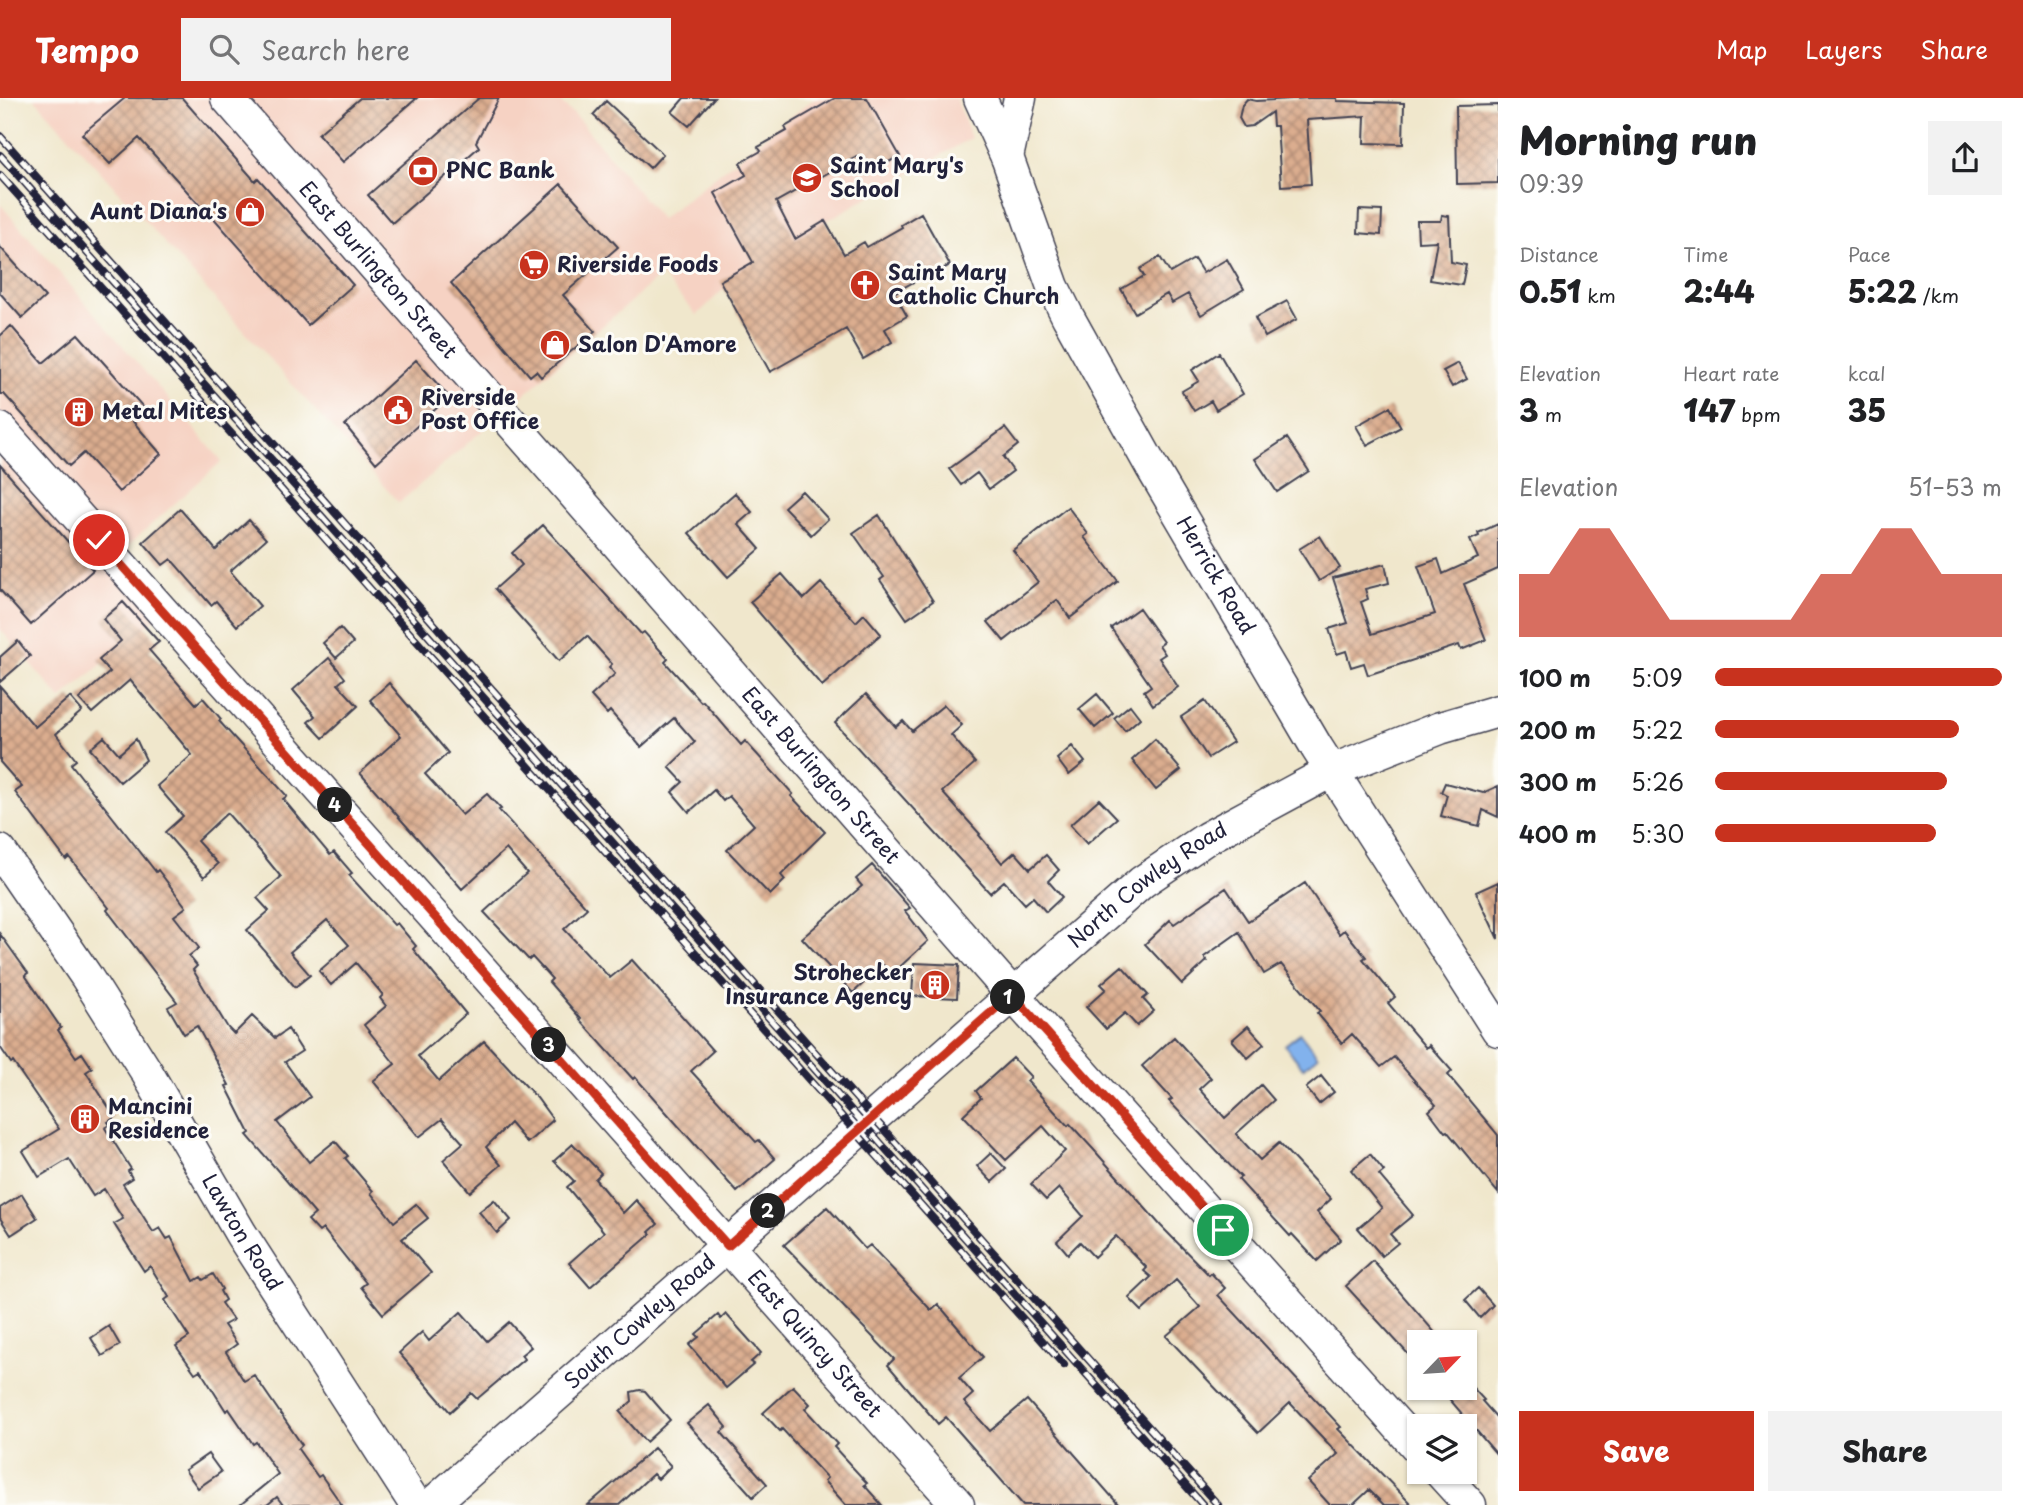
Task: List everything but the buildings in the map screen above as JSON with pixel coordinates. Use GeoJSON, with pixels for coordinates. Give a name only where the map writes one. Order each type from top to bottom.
{"type":"FeatureCollection","features":[{"type":"Feature","properties":{"kind":"street","name":"East Burlington Street"},"geometry":{"type":"LineString","coordinates":[[226,98],[1012,994],[1407,1435]]}},
{"type":"Feature","properties":{"kind":"street","name":"Herrick Road"},"geometry":{"type":"LineString","coordinates":[[980,98],[1007,157],[1053,287],[1068,317],[1151,466],[1331,771],[1498,1030]]}},
{"type":"Feature","properties":{"kind":"street"},"geometry":{"type":"LineString","coordinates":[[1007,157],[1020,98]]}},
{"type":"Feature","properties":{"kind":"street","name":"East Quincy Street"},"geometry":{"type":"LineString","coordinates":[[0,429],[958,1505]]}},
{"type":"Feature","properties":{"kind":"street","name":"North Cowley Road"},"geometry":{"type":"LineString","coordinates":[[850,1139],[1095,921],[1173,860],[1206,838],[1331,771],[1440,728],[1498,711]]}},
{"type":"Feature","properties":{"kind":"street","name":"Lawton Road"},"geometry":{"type":"LineString","coordinates":[[0,851],[86,976],[146,1071],[241,1234],[416,1505]]}},
{"type":"Feature","properties":{"kind":"street","name":"South Cowley Road"},"geometry":{"type":"LineString","coordinates":[[431,1505],[850,1139]]}},
{"type":"Feature","properties":{"kind":"street"},"geometry":{"type":"LineString","coordinates":[[1451,1484],[1470,1505]]}},
{"type":"Feature","properties":{"kind":"shaded area"},"geometry":{"type":"Polygon","coordinates":[[[34,98],[566,98],[562,104],[576,116],[661,219],[815,98],[956,98],[971,138],[795,239],[784,218],[767,254],[720,281],[724,289],[697,315],[661,275],[399,503],[34,98]]]}},
{"type":"Feature","properties":{"kind":"shaded area"},"geometry":{"type":"Polygon","coordinates":[[[0,204],[222,461],[112,560],[163,612],[61,699],[0,629],[0,204]]]}},
{"type":"Feature","properties":{"kind":"water"},"geometry":{"type":"Polygon","coordinates":[[[1300,1033],[1318,1056],[1303,1068],[1285,1045],[1300,1033]]]}},
{"type":"Feature","properties":{"kind":"railway"},"geometry":{"type":"LineString","coordinates":[[0,136],[1218,1505]]}},
{"type":"Feature","properties":{"kind":"railway"},"geometry":{"type":"LineString","coordinates":[[0,155],[1203,1505]]}},
{"type":"Feature","properties":{"kind":"railway"},"geometry":{"type":"LineString","coordinates":[[0,175],[1064,1365]]}},
{"type":"Feature","properties":{"kind":"place","name":"PNC Bank"},"geometry":{"type":"Point","coordinates":[423,171]}},
{"type":"Feature","properties":{"kind":"place","name":"Saint Mary's School"},"geometry":{"type":"Point","coordinates":[807,178]}},
{"type":"Feature","properties":{"kind":"place","name":"Aunt Diana's"},"geometry":{"type":"Point","coordinates":[250,212]}},
{"type":"Feature","properties":{"kind":"place","name":"Riverside Foods"},"geometry":{"type":"Point","coordinates":[534,265]}},
{"type":"Feature","properties":{"kind":"place","name":"Saint Mary Catholic Church"},"geometry":{"type":"Point","coordinates":[865,285]}},
{"type":"Feature","properties":{"kind":"place","name":"Salon D'Amore"},"geometry":{"type":"Point","coordinates":[555,345]}},
{"type":"Feature","properties":{"kind":"place","name":"Riverside Post Office"},"geometry":{"type":"Point","coordinates":[398,410]}},
{"type":"Feature","properties":{"kind":"place","name":"Metal Mites"},"geometry":{"type":"Point","coordinates":[79,412]}},
{"type":"Feature","properties":{"kind":"place","name":"Strohecker Insurance Agency"},"geometry":{"type":"Point","coordinates":[935,985]}},
{"type":"Feature","properties":{"kind":"place","name":"Mancini Residence"},"geometry":{"type":"Point","coordinates":[85,1119]}},
{"type":"Feature","properties":{"kind":"route"},"geometry":{"type":"LineString","coordinates":[[99,540],[728,1246],[1012,994],[1223,1230]]}}]}
